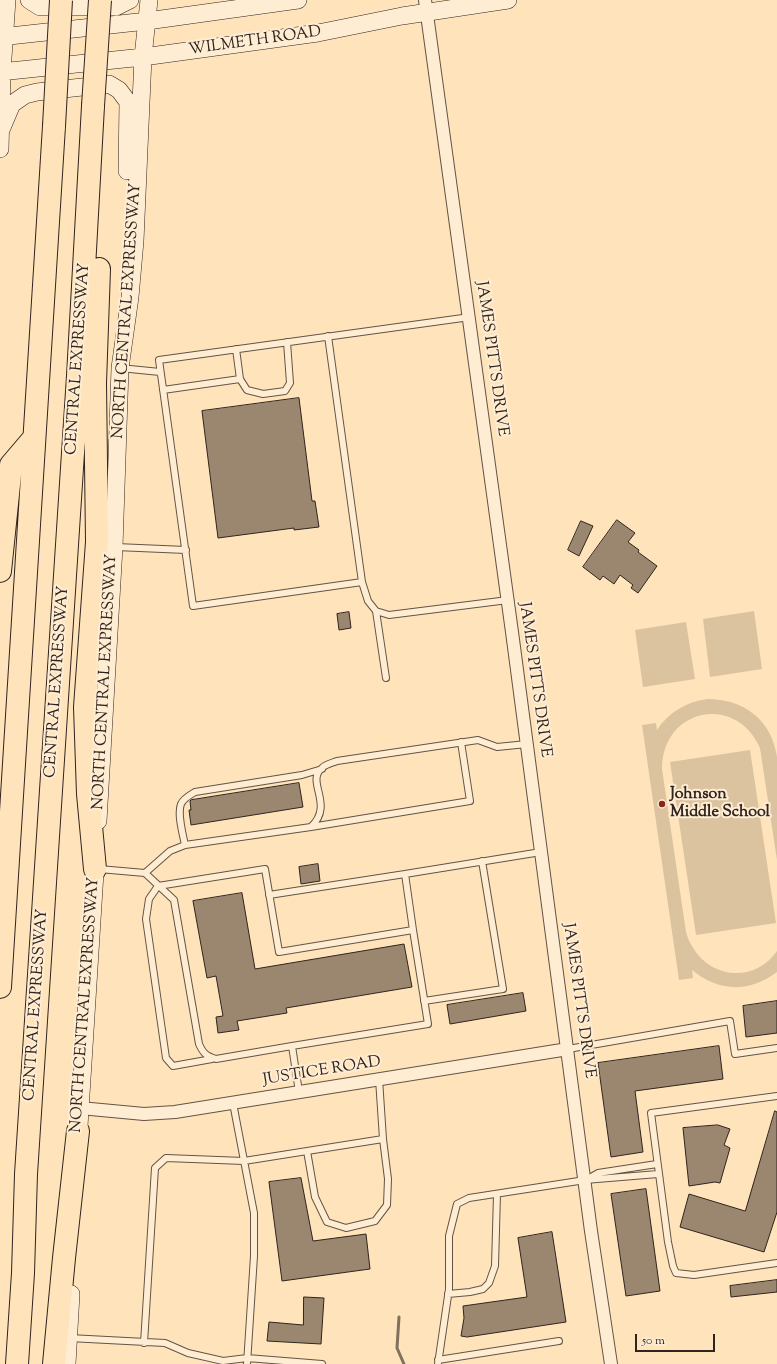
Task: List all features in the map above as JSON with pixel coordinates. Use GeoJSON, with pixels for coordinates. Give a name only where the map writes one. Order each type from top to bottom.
{"type":"FeatureCollection","features":[{"type":"Feature","properties":{"kind":"highway"},"geometry":{"type":"LineString","coordinates":[[0,987],[61,0]]}},
{"type":"Feature","properties":{"kind":"highway","name":"CENTRAL EXPRESSWAY"},"geometry":{"type":"LineString","coordinates":[[17,1364],[23,1273],[26,1174],[79,369],[100,0]]}},
{"type":"Feature","properties":{"kind":"highway"},"geometry":{"type":"LineString","coordinates":[[93,106],[104,183],[95,383],[97,542],[85,706],[88,794],[95,869]]}},
{"type":"Feature","properties":{"kind":"highway"},"geometry":{"type":"LineString","coordinates":[[0,570],[11,465],[34,438]]}},
{"type":"Feature","properties":{"kind":"highway"},"geometry":{"type":"LineString","coordinates":[[54,1364],[78,1131]]}},
{"type":"Feature","properties":{"kind":"main road"},"geometry":{"type":"LineString","coordinates":[[0,149],[2,37],[7,0]]}},
{"type":"Feature","properties":{"kind":"main road"},"geometry":{"type":"LineString","coordinates":[[29,0],[40,7],[116,7],[130,0]]}},
{"type":"Feature","properties":{"kind":"main road","name":"NORTH CENTRAL EXPRESSWAY"},"geometry":{"type":"LineString","coordinates":[[67,1364],[78,1131],[114,547],[120,368],[130,297],[135,240],[143,58],[149,0]]}},
{"type":"Feature","properties":{"kind":"main road"},"geometry":{"type":"LineString","coordinates":[[2,37],[147,21],[298,0]]}},
{"type":"Feature","properties":{"kind":"main road","name":"WILMETH ROAD"},"geometry":{"type":"LineString","coordinates":[[1,72],[143,58],[331,31],[426,6],[508,0]]}},
{"type":"Feature","properties":{"kind":"main road"},"geometry":{"type":"LineString","coordinates":[[1,130],[12,104],[24,95],[37,92],[109,84],[119,90],[128,102],[127,181],[135,240]]}},
{"type":"Feature","properties":{"kind":"street","name":"JAMES PITTS DRIVE"},"geometry":{"type":"LineString","coordinates":[[426,6],[470,317],[592,1239],[611,1364]]}},
{"type":"Feature","properties":{"kind":"street","name":"JUSTICE ROAD"},"geometry":{"type":"LineString","coordinates":[[80,1108],[155,1114],[175,1112],[568,1049]]}},
{"type":"Feature","properties":{"kind":"lane"},"geometry":{"type":"LineString","coordinates":[[362,582],[193,606],[159,360],[470,317]]}},
{"type":"Feature","properties":{"kind":"lane"},"geometry":{"type":"LineString","coordinates":[[328,336],[362,582],[368,601],[376,611],[386,678]]}},
{"type":"Feature","properties":{"kind":"lane"},"geometry":{"type":"LineString","coordinates":[[236,349],[240,379],[247,390],[263,394],[285,391],[290,383],[287,342]]}},
{"type":"Feature","properties":{"kind":"lane"},"geometry":{"type":"LineString","coordinates":[[120,368],[160,372]]}},
{"type":"Feature","properties":{"kind":"lane"},"geometry":{"type":"LineString","coordinates":[[163,390],[240,379]]}},
{"type":"Feature","properties":{"kind":"lane"},"geometry":{"type":"LineString","coordinates":[[114,547],[186,550]]}},
{"type":"Feature","properties":{"kind":"lane"},"geometry":{"type":"LineString","coordinates":[[376,611],[389,615],[397,615],[508,600]]}},
{"type":"Feature","properties":{"kind":"lane"},"geometry":{"type":"LineString","coordinates":[[185,845],[179,812],[181,803],[195,792],[302,775],[322,769],[337,761],[461,742],[478,740],[497,747],[527,744]]}},
{"type":"Feature","properties":{"kind":"lane"},"geometry":{"type":"LineString","coordinates":[[145,873],[170,851],[185,845],[311,827],[470,801],[461,742]]}},
{"type":"Feature","properties":{"kind":"lane"},"geometry":{"type":"LineString","coordinates":[[311,827],[320,815],[322,807],[316,779],[317,774],[322,769]]}},
{"type":"Feature","properties":{"kind":"lane"},"geometry":{"type":"LineString","coordinates":[[270,895],[541,852]]}},
{"type":"Feature","properties":{"kind":"lane"},"geometry":{"type":"LineString","coordinates":[[424,1001],[503,989],[482,861]]}},
{"type":"Feature","properties":{"kind":"lane"},"geometry":{"type":"LineString","coordinates":[[95,869],[145,873],[174,900],[199,1044],[207,1056],[216,1059]]}},
{"type":"Feature","properties":{"kind":"lane"},"geometry":{"type":"LineString","coordinates":[[405,874],[428,1024],[173,1066],[166,1058],[146,918],[149,899],[158,886],[265,869],[279,952],[413,930]]}},
{"type":"Feature","properties":{"kind":"lane"},"geometry":{"type":"LineString","coordinates":[[568,1049],[730,1021],[735,1054],[777,1048]]}},
{"type":"Feature","properties":{"kind":"lane"},"geometry":{"type":"LineString","coordinates":[[292,1046],[299,1092]]}},
{"type":"Feature","properties":{"kind":"lane"},"geometry":{"type":"LineString","coordinates":[[307,1151],[315,1197],[327,1222],[346,1228],[375,1221],[387,1205],[388,1178],[383,1139],[379,1079]]}},
{"type":"Feature","properties":{"kind":"lane"},"geometry":{"type":"LineString","coordinates":[[777,1096],[651,1113],[668,1242],[676,1273],[694,1275],[777,1263]]}},
{"type":"Feature","properties":{"kind":"lane"},"geometry":{"type":"LineString","coordinates":[[233,1103],[254,1213],[254,1256],[247,1361]]}},
{"type":"Feature","properties":{"kind":"lane"},"geometry":{"type":"LineString","coordinates":[[144,1343],[156,1168],[166,1158],[244,1161],[383,1139]]}},
{"type":"Feature","properties":{"kind":"lane"},"geometry":{"type":"LineString","coordinates":[[585,1180],[598,1173],[657,1164]]}},
{"type":"Feature","properties":{"kind":"lane"},"geometry":{"type":"LineString","coordinates":[[559,1341],[438,1362],[448,1294],[449,1236],[457,1204],[469,1198],[585,1180],[658,1174]]}},
{"type":"Feature","properties":{"kind":"lane"},"geometry":{"type":"LineString","coordinates":[[448,1294],[483,1289],[489,1282],[495,1266],[497,1194]]}},
{"type":"Feature","properties":{"kind":"lane"},"geometry":{"type":"LineString","coordinates":[[68,1338],[164,1343],[188,1353],[223,1361],[322,1364]]}},
{"type":"Feature","properties":{"kind":"shaded area"},"geometry":{"type":"Polygon","coordinates":[[[754,611],[762,669],[710,677],[703,619],[754,611]]]}},
{"type":"Feature","properties":{"kind":"shaded area"},"geometry":{"type":"Polygon","coordinates":[[[686,622],[695,679],[643,687],[635,630],[686,622]]]}},
{"type":"Feature","properties":{"kind":"shaded area"},"geometry":{"type":"Polygon","coordinates":[[[707,699],[733,703],[754,714],[769,732],[777,757],[777,860],[760,748],[749,731],[735,720],[718,714],[702,715],[687,721],[674,732],[665,748],[662,769],[686,932],[692,947],[701,958],[713,967],[726,972],[740,973],[753,970],[766,963],[777,951],[777,972],[756,984],[745,986],[723,986],[713,983],[692,970],[693,978],[679,980],[642,725],[656,723],[657,730],[667,718],[685,705],[707,699]]]}},
{"type":"Feature","properties":{"kind":"shaded area"},"geometry":{"type":"Polygon","coordinates":[[[750,750],[776,923],[696,935],[670,762],[750,750]]]}},
{"type":"Feature","properties":{"kind":"building"},"geometry":{"type":"Polygon","coordinates":[[[299,398],[312,501],[315,501],[319,527],[294,530],[294,528],[218,538],[202,411],[299,398]]]}},
{"type":"Feature","properties":{"kind":"building"},"geometry":{"type":"Polygon","coordinates":[[[617,520],[635,533],[628,542],[639,550],[638,552],[657,566],[638,593],[631,588],[633,585],[620,575],[614,584],[603,576],[600,580],[583,567],[617,520]]]}},
{"type":"Feature","properties":{"kind":"building"},"geometry":{"type":"Polygon","coordinates":[[[581,521],[593,526],[579,556],[568,550],[581,521]]]}},
{"type":"Feature","properties":{"kind":"building"},"geometry":{"type":"Polygon","coordinates":[[[349,612],[351,628],[339,630],[337,614],[349,612]]]}},
{"type":"Feature","properties":{"kind":"building"},"geometry":{"type":"Polygon","coordinates":[[[299,783],[303,807],[191,825],[189,810],[191,810],[191,800],[299,783]]]}},
{"type":"Feature","properties":{"kind":"building"},"geometry":{"type":"Polygon","coordinates":[[[318,864],[320,881],[301,884],[299,867],[318,864]]]}},
{"type":"Feature","properties":{"kind":"building"},"geometry":{"type":"Polygon","coordinates":[[[242,893],[255,969],[404,944],[412,987],[286,1008],[287,1013],[237,1021],[239,1030],[218,1033],[216,1017],[223,1016],[216,976],[207,978],[193,901],[242,893]]]}},
{"type":"Feature","properties":{"kind":"building"},"geometry":{"type":"Polygon","coordinates":[[[523,993],[526,1011],[450,1024],[447,1005],[523,993]]]}},
{"type":"Feature","properties":{"kind":"building"},"geometry":{"type":"Polygon","coordinates":[[[777,1001],[777,1033],[746,1037],[743,1006],[777,1001]]]}},
{"type":"Feature","properties":{"kind":"building"},"geometry":{"type":"Polygon","coordinates":[[[719,1046],[723,1079],[635,1091],[643,1152],[611,1157],[598,1063],[719,1046]]]}},
{"type":"Feature","properties":{"kind":"building"},"geometry":{"type":"Polygon","coordinates":[[[775,1111],[777,1112],[777,1212],[764,1252],[680,1227],[689,1194],[745,1211],[775,1111]]]}},
{"type":"Feature","properties":{"kind":"building"},"geometry":{"type":"Polygon","coordinates":[[[718,1125],[730,1129],[724,1145],[730,1148],[720,1183],[715,1182],[689,1186],[683,1128],[718,1125]]]}},
{"type":"Feature","properties":{"kind":"building"},"geometry":{"type":"Polygon","coordinates":[[[301,1178],[313,1241],[366,1234],[370,1269],[282,1281],[269,1182],[301,1178]]]}},
{"type":"Feature","properties":{"kind":"building"},"geometry":{"type":"Polygon","coordinates":[[[646,1189],[660,1291],[626,1296],[611,1194],[646,1189]]]}},
{"type":"Feature","properties":{"kind":"building"},"geometry":{"type":"Polygon","coordinates":[[[552,1232],[566,1322],[467,1337],[461,1336],[464,1318],[463,1306],[527,1297],[518,1238],[552,1232]]]}},
{"type":"Feature","properties":{"kind":"building"},"geometry":{"type":"Polygon","coordinates":[[[777,1280],[777,1292],[731,1297],[730,1286],[777,1280]]]}},
{"type":"Feature","properties":{"kind":"building"},"geometry":{"type":"Polygon","coordinates":[[[304,1297],[324,1298],[321,1344],[267,1341],[269,1322],[303,1325],[304,1297]]]}},
{"type":"Feature","properties":{"kind":"waterway"},"geometry":{"type":"LineString","coordinates":[[399,1317],[397,1348],[404,1364]]}},
{"type":"Feature","properties":{"kind":"place","name":"Johnson Middle School"},"geometry":{"type":"Point","coordinates":[662,804]}}]}
